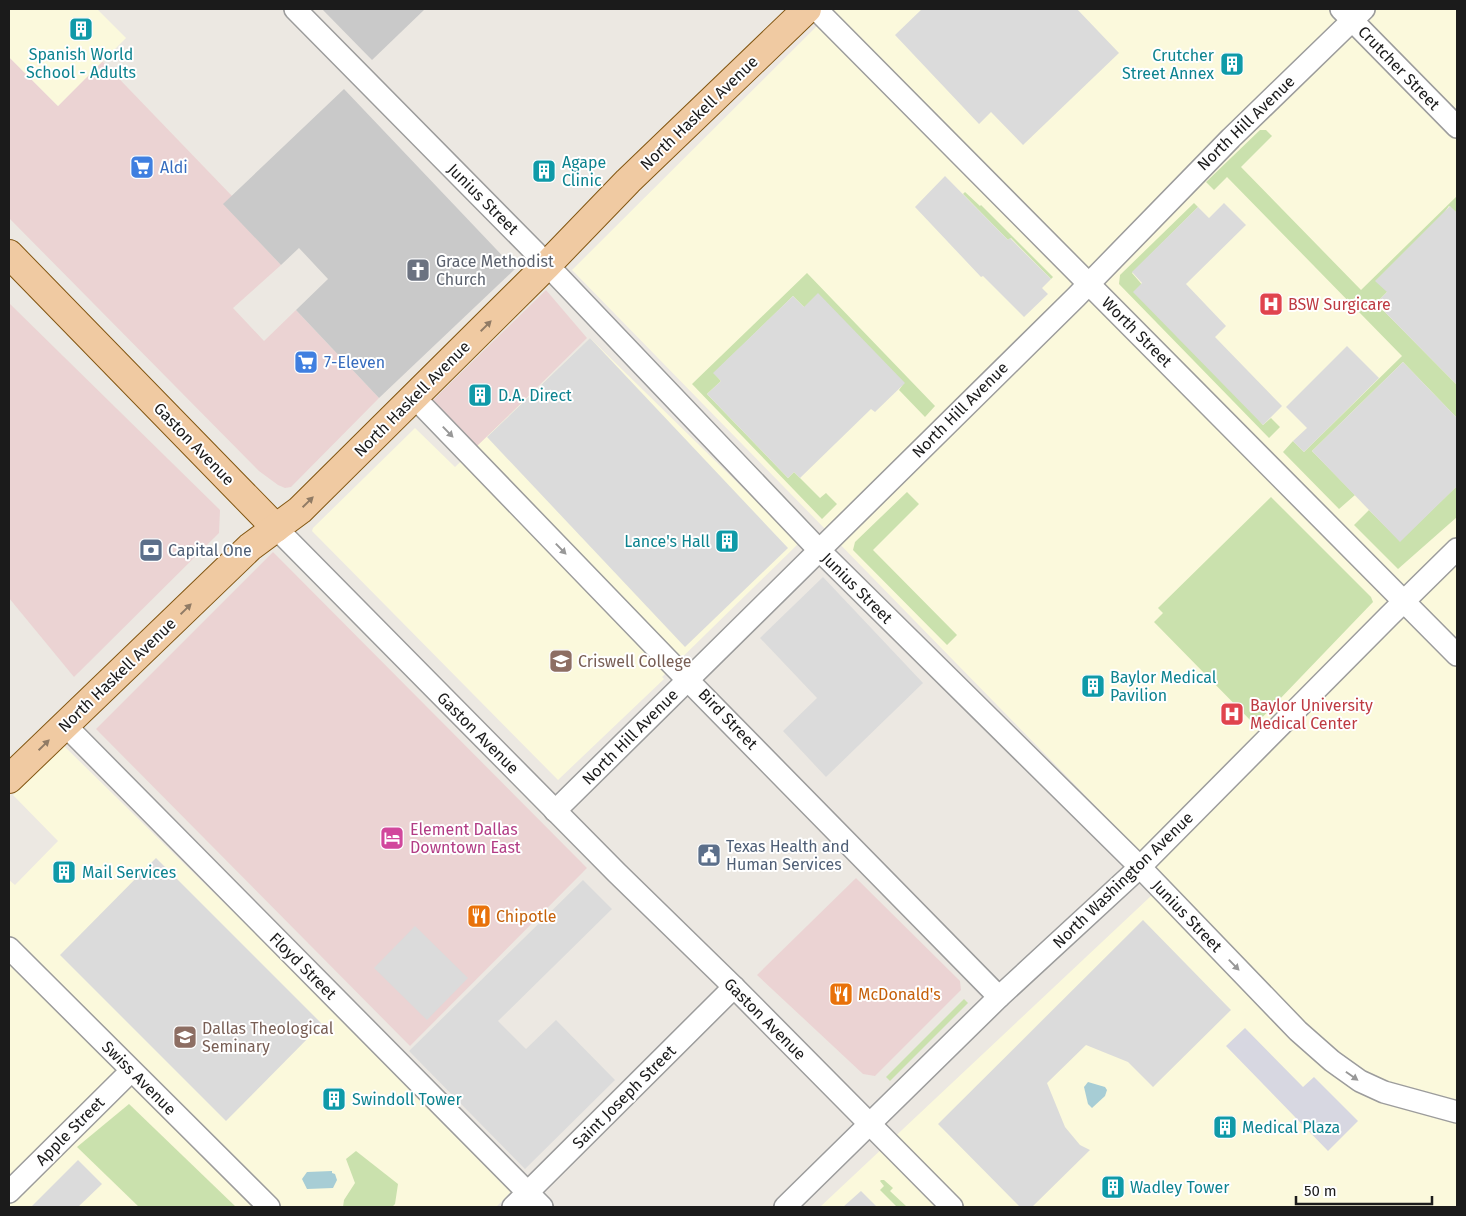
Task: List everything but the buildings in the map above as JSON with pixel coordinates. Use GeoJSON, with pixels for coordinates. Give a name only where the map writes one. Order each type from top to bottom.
{"type":"FeatureCollection","features":[{"type":"Feature","properties":{"kind":"main road","name":"North Haskell Avenue"},"geometry":{"type":"LineString","coordinates":[[9,779],[250,547],[300,510],[547,265],[628,181],[807,9]]}},
{"type":"Feature","properties":{"kind":"main road","name":"Gaston Avenue"},"geometry":{"type":"LineString","coordinates":[[9,254],[276,528]]}},
{"type":"Feature","properties":{"kind":"street","name":"Junius Street"},"geometry":{"type":"LineString","coordinates":[[295,9],[547,265],[819,550],[1140,867],[1296,1029],[1332,1062],[1360,1081],[1384,1092],[1457,1112]]}},
{"type":"Feature","properties":{"kind":"street","name":"Worth Street"},"geometry":{"type":"LineString","coordinates":[[816,9],[1457,655]]}},
{"type":"Feature","properties":{"kind":"street","name":"North Hill Avenue"},"geometry":{"type":"LineString","coordinates":[[555,811],[1088,283],[1353,13]]}},
{"type":"Feature","properties":{"kind":"street","name":"Crutcher Street"},"geometry":{"type":"LineString","coordinates":[[1353,13],[1457,127]]}},
{"type":"Feature","properties":{"kind":"street","name":"Bird Street"},"geometry":{"type":"LineString","coordinates":[[414,398],[999,997]]}},
{"type":"Feature","properties":{"kind":"street","name":"Gaston Avenue"},"geometry":{"type":"LineString","coordinates":[[276,528],[555,811],[734,987],[952,1207]]}},
{"type":"Feature","properties":{"kind":"street","name":"North Washington Avenue"},"geometry":{"type":"LineString","coordinates":[[785,1207],[999,997],[1140,867],[1457,549]]}},
{"type":"Feature","properties":{"kind":"street","name":"Floyd Street"},"geometry":{"type":"LineString","coordinates":[[65,725],[528,1203]]}},
{"type":"Feature","properties":{"kind":"street","name":"Swiss Avenue"},"geometry":{"type":"LineString","coordinates":[[9,948],[268,1207]]}},
{"type":"Feature","properties":{"kind":"street","name":"Saint Joseph Street"},"geometry":{"type":"LineString","coordinates":[[528,1203],[734,987]]}},
{"type":"Feature","properties":{"kind":"street","name":"Apple Street"},"geometry":{"type":"LineString","coordinates":[[9,1192],[131,1071]]}},
{"type":"Feature","properties":{"kind":"shaded area"},"geometry":{"type":"Polygon","coordinates":[[[9,9],[97,9],[126,38],[58,106],[9,57],[9,9]]]}},
{"type":"Feature","properties":{"kind":"shaded area"},"geometry":{"type":"Polygon","coordinates":[[[322,9],[425,9],[372,60],[322,9]]]}},
{"type":"Feature","properties":{"kind":"shaded area","name":"Baylor University Medical Center"},"geometry":{"type":"Polygon","coordinates":[[[834,9],[1457,9],[1457,1207],[820,1207],[1168,880],[572,270],[834,9]]]}},
{"type":"Feature","properties":{"kind":"shaded area"},"geometry":{"type":"Polygon","coordinates":[[[922,9],[1077,9],[1119,53],[1023,145],[991,112],[979,124],[895,35],[922,9]]]}},
{"type":"Feature","properties":{"kind":"shaded area"},"geometry":{"type":"Polygon","coordinates":[[[9,57],[58,106],[102,61],[232,196],[224,204],[281,265],[233,308],[264,341],[296,310],[379,398],[291,487],[285,488],[278,485],[259,471],[9,218],[9,57]]]}},
{"type":"Feature","properties":{"kind":"shaded area","name":"Grace Methodist Church"},"geometry":{"type":"Polygon","coordinates":[[[344,89],[515,269],[379,398],[296,310],[328,279],[299,248],[281,265],[223,204],[344,89]]]}},
{"type":"Feature","properties":{"kind":"shaded area"},"geometry":{"type":"Polygon","coordinates":[[[945,176],[1008,240],[1010,238],[1051,279],[1042,288],[1048,294],[1024,317],[983,276],[981,277],[915,207],[945,176]]]}},
{"type":"Feature","properties":{"kind":"shaded area"},"geometry":{"type":"Polygon","coordinates":[[[1224,203],[1246,225],[1186,284],[1226,326],[1215,337],[1282,406],[1263,425],[1133,292],[1142,283],[1132,272],[1198,207],[1209,218],[1224,203]]]}},
{"type":"Feature","properties":{"kind":"shaded area"},"geometry":{"type":"Polygon","coordinates":[[[1450,206],[1457,213],[1457,385],[1376,303],[1387,292],[1375,281],[1450,206]]]}},
{"type":"Feature","properties":{"kind":"shaded area"},"geometry":{"type":"Polygon","coordinates":[[[546,290],[587,338],[474,450],[431,402],[546,290]]]}},
{"type":"Feature","properties":{"kind":"shaded area"},"geometry":{"type":"Polygon","coordinates":[[[818,293],[905,383],[875,412],[871,409],[800,478],[794,472],[788,478],[707,394],[721,381],[713,373],[793,296],[804,307],[818,293]]]}},
{"type":"Feature","properties":{"kind":"shaded area"},"geometry":{"type":"Polygon","coordinates":[[[9,303],[220,510],[219,533],[74,677],[9,598],[9,303]]]}},
{"type":"Feature","properties":{"kind":"shaded area","name":"Criswell College"},"geometry":{"type":"Polygon","coordinates":[[[590,338],[799,543],[662,677],[664,679],[558,780],[312,531],[415,428],[455,467],[590,338]]]}},
{"type":"Feature","properties":{"kind":"shaded area"},"geometry":{"type":"Polygon","coordinates":[[[590,338],[788,548],[685,647],[487,437],[590,338]]]}},
{"type":"Feature","properties":{"kind":"shaded area"},"geometry":{"type":"Polygon","coordinates":[[[1347,346],[1379,378],[1304,452],[1293,441],[1307,428],[1286,407],[1347,346]]]}},
{"type":"Feature","properties":{"kind":"shaded area"},"geometry":{"type":"Polygon","coordinates":[[[1403,362],[1457,418],[1457,486],[1400,542],[1312,451],[1403,362]]]}},
{"type":"Feature","properties":{"kind":"shaded area"},"geometry":{"type":"Polygon","coordinates":[[[273,552],[587,868],[410,1046],[96,729],[273,552]]]}},
{"type":"Feature","properties":{"kind":"shaded area"},"geometry":{"type":"Polygon","coordinates":[[[823,577],[923,683],[826,777],[783,731],[817,698],[760,638],[823,577]]]}},
{"type":"Feature","properties":{"kind":"shaded area","name":"Dallas Theological Seminary"},"geometry":{"type":"Polygon","coordinates":[[[64,746],[515,1188],[496,1207],[9,1207],[9,880],[15,885],[58,841],[13,795],[64,746]]]}},
{"type":"Feature","properties":{"kind":"shaded area"},"geometry":{"type":"Polygon","coordinates":[[[156,858],[322,1024],[226,1121],[60,955],[156,858]]]}},
{"type":"Feature","properties":{"kind":"shaded area"},"geometry":{"type":"Polygon","coordinates":[[[856,878],[960,981],[961,990],[875,1076],[863,1074],[757,975],[856,878]]]}},
{"type":"Feature","properties":{"kind":"shaded area"},"geometry":{"type":"Polygon","coordinates":[[[583,880],[612,909],[498,1021],[526,1049],[556,1020],[615,1080],[525,1169],[409,1051],[583,880]]]}},
{"type":"Feature","properties":{"kind":"shaded area"},"geometry":{"type":"Polygon","coordinates":[[[1143,920],[1231,1010],[1153,1087],[1128,1062],[1086,1045],[1047,1083],[1065,1127],[1080,1145],[1090,1150],[1032,1207],[1020,1207],[938,1124],[1143,920]]]}},
{"type":"Feature","properties":{"kind":"shaded area"},"geometry":{"type":"Polygon","coordinates":[[[415,926],[468,978],[427,1020],[374,968],[415,926]]]}},
{"type":"Feature","properties":{"kind":"shaded area"},"geometry":{"type":"Polygon","coordinates":[[[1245,1028],[1303,1087],[1314,1077],[1358,1121],[1328,1151],[1226,1046],[1245,1028]]]}},
{"type":"Feature","properties":{"kind":"shaded area"},"geometry":{"type":"Polygon","coordinates":[[[78,1160],[102,1184],[78,1207],[31,1207],[78,1160]]]}},
{"type":"Feature","properties":{"kind":"shaded area"},"geometry":{"type":"Polygon","coordinates":[[[861,1191],[877,1207],[843,1207],[861,1191]]]}},
{"type":"Feature","properties":{"kind":"green space"},"geometry":{"type":"Polygon","coordinates":[[[1260,130],[1266,130],[1272,136],[1241,167],[1361,290],[1457,196],[1457,213],[1449,206],[1387,292],[1376,303],[1457,385],[1457,418],[1403,362],[1312,451],[1355,495],[1339,509],[1283,452],[1293,441],[1304,452],[1402,356],[1227,177],[1214,190],[1206,182],[1260,130]]]}},
{"type":"Feature","properties":{"kind":"green space"},"geometry":{"type":"Polygon","coordinates":[[[965,192],[981,205],[1053,277],[1051,279],[1011,238],[1008,240],[963,194],[965,192]]]}},
{"type":"Feature","properties":{"kind":"green space"},"geometry":{"type":"Polygon","coordinates":[[[1194,203],[1198,207],[1132,273],[1263,425],[1271,418],[1280,427],[1269,438],[1119,284],[1120,275],[1194,203]]]}},
{"type":"Feature","properties":{"kind":"green space"},"geometry":{"type":"Polygon","coordinates":[[[807,273],[935,406],[925,417],[899,390],[904,383],[804,307],[793,296],[714,373],[721,381],[707,394],[788,478],[794,472],[820,498],[826,493],[837,504],[822,519],[692,384],[807,273]]]}},
{"type":"Feature","properties":{"kind":"green space"},"geometry":{"type":"Polygon","coordinates":[[[1457,486],[1457,517],[1398,569],[1354,525],[1369,510],[1400,541],[1457,486]]]}},
{"type":"Feature","properties":{"kind":"green space"},"geometry":{"type":"Polygon","coordinates":[[[907,492],[919,504],[873,550],[957,635],[947,645],[853,550],[855,542],[907,492]]]}},
{"type":"Feature","properties":{"kind":"green space"},"geometry":{"type":"Polygon","coordinates":[[[1271,497],[1371,597],[1373,602],[1255,725],[1154,622],[1163,613],[1158,608],[1271,497]]]}},
{"type":"Feature","properties":{"kind":"green space"},"geometry":{"type":"Polygon","coordinates":[[[964,999],[968,1003],[890,1081],[886,1077],[964,999]]]}},
{"type":"Feature","properties":{"kind":"green space"},"geometry":{"type":"Polygon","coordinates":[[[129,1104],[236,1207],[139,1207],[77,1147],[129,1104]]]}},
{"type":"Feature","properties":{"kind":"green space"},"geometry":{"type":"Polygon","coordinates":[[[356,1151],[398,1184],[395,1204],[392,1207],[343,1207],[344,1200],[355,1183],[346,1159],[356,1151]]]}},
{"type":"Feature","properties":{"kind":"green space"},"geometry":{"type":"Polygon","coordinates":[[[881,1180],[884,1180],[893,1188],[890,1191],[907,1207],[897,1207],[880,1190],[884,1186],[881,1180]]]}},
{"type":"Feature","properties":{"kind":"water"},"geometry":{"type":"Polygon","coordinates":[[[1088,1082],[1105,1087],[1107,1090],[1105,1096],[1092,1108],[1088,1104],[1084,1087],[1088,1082]]]}},
{"type":"Feature","properties":{"kind":"water"},"geometry":{"type":"Polygon","coordinates":[[[332,1171],[337,1180],[333,1188],[307,1189],[302,1179],[307,1172],[332,1171]]]}},
{"type":"Feature","properties":{"kind":"place","name":"Spanish World School - Adults"},"geometry":{"type":"Point","coordinates":[81,29]}},
{"type":"Feature","properties":{"kind":"place","name":"Crutcher Street Annex"},"geometry":{"type":"Point","coordinates":[1232,64]}},
{"type":"Feature","properties":{"kind":"place","name":"Aldi"},"geometry":{"type":"Point","coordinates":[142,167]}},
{"type":"Feature","properties":{"kind":"place","name":"Agape Clinic"},"geometry":{"type":"Point","coordinates":[544,171]}},
{"type":"Feature","properties":{"kind":"place","name":"Grace Methodist Church"},"geometry":{"type":"Point","coordinates":[418,270]}},
{"type":"Feature","properties":{"kind":"place","name":"BSW Surgicare"},"geometry":{"type":"Point","coordinates":[1271,304]}},
{"type":"Feature","properties":{"kind":"place","name":"7-Eleven"},"geometry":{"type":"Point","coordinates":[306,362]}},
{"type":"Feature","properties":{"kind":"place","name":"D.A. Direct"},"geometry":{"type":"Point","coordinates":[480,395]}},
{"type":"Feature","properties":{"kind":"place","name":"Lance's Hall"},"geometry":{"type":"Point","coordinates":[727,541]}},
{"type":"Feature","properties":{"kind":"place","name":"Capital One"},"geometry":{"type":"Point","coordinates":[151,550]}},
{"type":"Feature","properties":{"kind":"place","name":"Criswell College"},"geometry":{"type":"Point","coordinates":[561,661]}},
{"type":"Feature","properties":{"kind":"place","name":"Baylor Medical Pavilion"},"geometry":{"type":"Point","coordinates":[1093,686]}},
{"type":"Feature","properties":{"kind":"place","name":"Baylor University Medical Center"},"geometry":{"type":"Point","coordinates":[1232,714]}},
{"type":"Feature","properties":{"kind":"place","name":"Element Dallas Downtown East"},"geometry":{"type":"Point","coordinates":[392,838]}},
{"type":"Feature","properties":{"kind":"place","name":"Texas Health and Human Services"},"geometry":{"type":"Point","coordinates":[709,855]}},
{"type":"Feature","properties":{"kind":"place","name":"Mail Services"},"geometry":{"type":"Point","coordinates":[64,872]}},
{"type":"Feature","properties":{"kind":"place","name":"Chipotle"},"geometry":{"type":"Point","coordinates":[479,916]}},
{"type":"Feature","properties":{"kind":"place","name":"McDonald's"},"geometry":{"type":"Point","coordinates":[841,994]}},
{"type":"Feature","properties":{"kind":"place","name":"Dallas Theological Seminary"},"geometry":{"type":"Point","coordinates":[185,1037]}},
{"type":"Feature","properties":{"kind":"place","name":"Swindoll Tower"},"geometry":{"type":"Point","coordinates":[334,1099]}},
{"type":"Feature","properties":{"kind":"place","name":"Medical Plaza"},"geometry":{"type":"Point","coordinates":[1225,1127]}},
{"type":"Feature","properties":{"kind":"place","name":"Wadley Tower"},"geometry":{"type":"Point","coordinates":[1113,1187]}}]}
